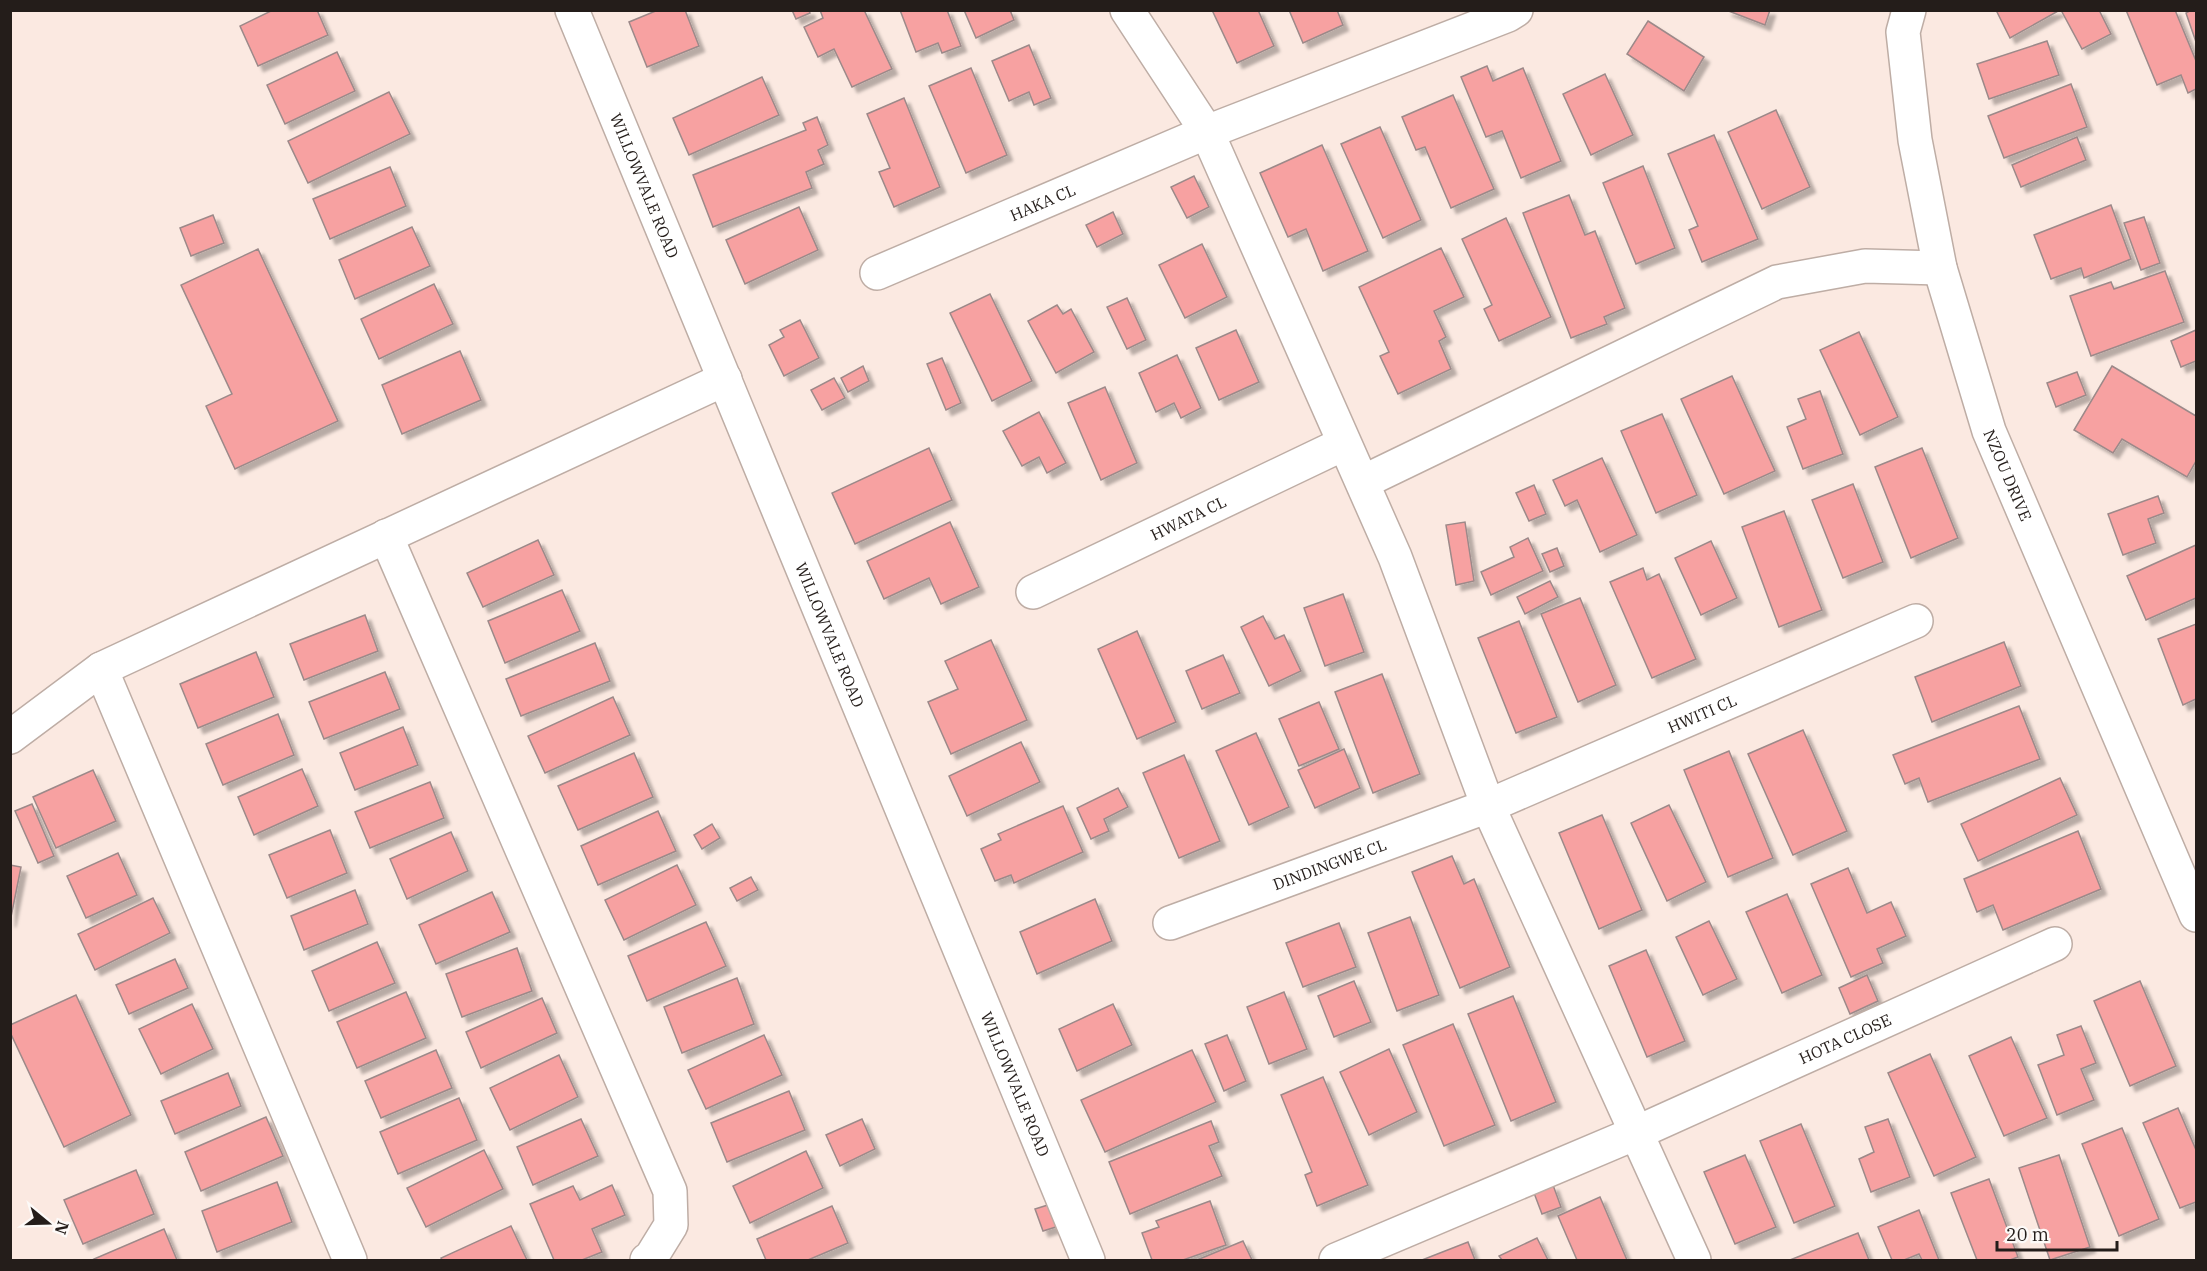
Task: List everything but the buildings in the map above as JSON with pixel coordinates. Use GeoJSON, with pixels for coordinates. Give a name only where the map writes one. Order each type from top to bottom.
{"type":"FeatureCollection","features":[{"type":"Feature","properties":{"kind":"street","name":"WILLOWVALE ROAD"},"geometry":{"type":"LineString","coordinates":[[572,10],[1088,1260]]}},
{"type":"Feature","properties":{"kind":"street"},"geometry":{"type":"LineString","coordinates":[[1127,10],[1207,132],[1343,444],[1363,482],[1395,557],[1488,806],[1694,1260]]}},
{"type":"Feature","properties":{"kind":"street","name":"HAKA CL"},"geometry":{"type":"LineString","coordinates":[[877,273],[1207,132],[1516,10]]}},
{"type":"Feature","properties":{"kind":"street","name":"NZOU DRIVE"},"geometry":{"type":"LineString","coordinates":[[1909,10],[1903,32],[1915,140],[1940,268],[1989,431],[2196,915]]}},
{"type":"Feature","properties":{"kind":"street"},"geometry":{"type":"LineString","coordinates":[[1363,482],[1778,282],[1865,266],[1940,268]]}},
{"type":"Feature","properties":{"kind":"street"},"geometry":{"type":"LineString","coordinates":[[10,737],[101,669],[724,379]]}},
{"type":"Feature","properties":{"kind":"street","name":"HWATA CL"},"geometry":{"type":"LineString","coordinates":[[1033,592],[1343,444]]}},
{"type":"Feature","properties":{"kind":"street"},"geometry":{"type":"LineString","coordinates":[[386,536],[670,1191],[671,1225],[650,1259],[647,1260]]}},
{"type":"Feature","properties":{"kind":"street","name":"HWITI CL"},"geometry":{"type":"LineString","coordinates":[[1488,806],[1916,621]]}},
{"type":"Feature","properties":{"kind":"street"},"geometry":{"type":"LineString","coordinates":[[101,669],[350,1260]]}},
{"type":"Feature","properties":{"kind":"street","name":"DINDINGWE CL"},"geometry":{"type":"LineString","coordinates":[[1170,923],[1488,806]]}},
{"type":"Feature","properties":{"kind":"street","name":"HOTA CLOSE"},"geometry":{"type":"LineString","coordinates":[[1336,1260],[1636,1133],[2055,944]]}}]}
